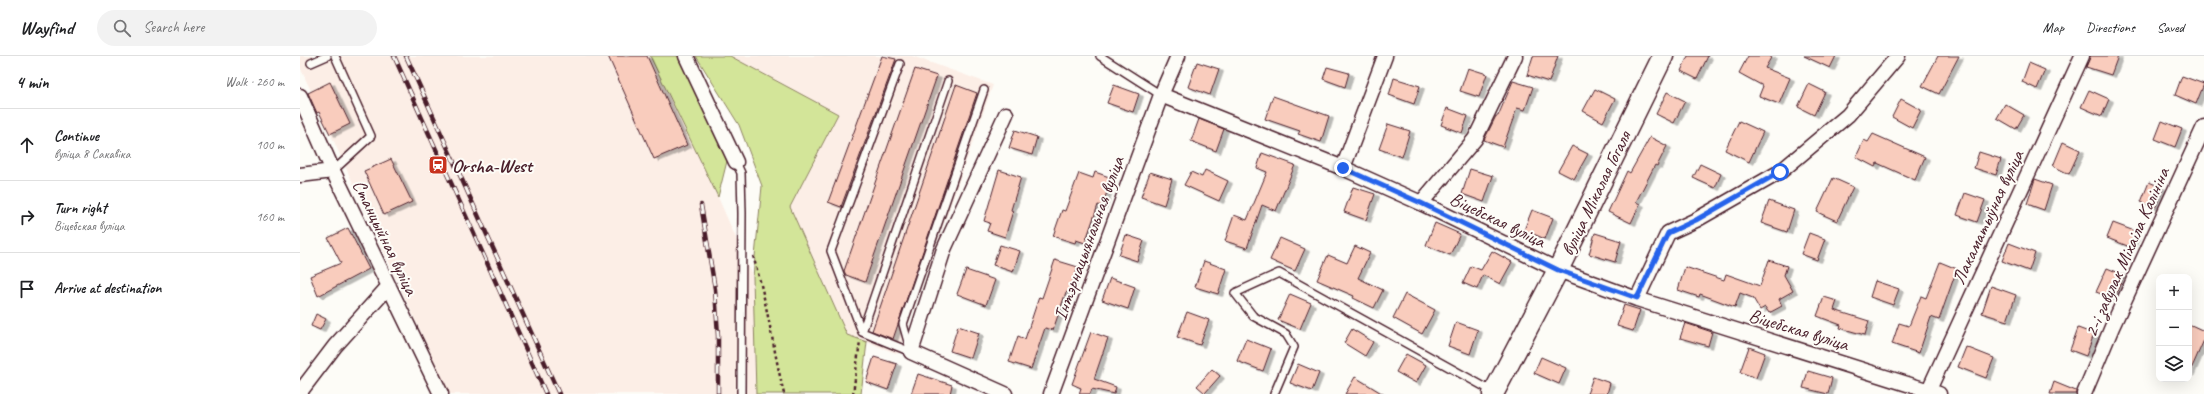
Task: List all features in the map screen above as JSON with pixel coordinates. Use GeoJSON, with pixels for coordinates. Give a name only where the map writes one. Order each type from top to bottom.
{"type":"FeatureCollection","features":[{"type":"Feature","properties":{"kind":"street"},"geometry":{"type":"LineString","coordinates":[[686,56],[736,162]]}},
{"type":"Feature","properties":{"kind":"street","name":"Інтэрнацыянальная вуліца"},"geometry":{"type":"LineString","coordinates":[[1051,394],[1161,96],[1178,56]]}},
{"type":"Feature","properties":{"kind":"street"},"geometry":{"type":"LineString","coordinates":[[1343,168],[1385,56]]}},
{"type":"Feature","properties":{"kind":"street"},"geometry":{"type":"LineString","coordinates":[[1421,203],[1475,139],[1515,56]]}},
{"type":"Feature","properties":{"kind":"street","name":"вуліца Мікалая Гогаля"},"geometry":{"type":"LineString","coordinates":[[1494,393],[1558,270],[1663,56]]}},
{"type":"Feature","properties":{"kind":"street"},"geometry":{"type":"LineString","coordinates":[[1637,298],[1668,233],[1696,220],[1780,172],[1848,115],[1898,56]]}},
{"type":"Feature","properties":{"kind":"street","name":"Лакаматыўная вуліца"},"geometry":{"type":"LineString","coordinates":[[1932,393],[2082,56]]}},
{"type":"Feature","properties":{"kind":"street","name":"Станцыйная вуліца"},"geometry":{"type":"LineString","coordinates":[[300,96],[333,170],[441,394]]}},
{"type":"Feature","properties":{"kind":"street","name":"Віцебская вуліца"},"geometry":{"type":"LineString","coordinates":[[1161,96],[1343,168],[1421,203],[1558,270],[1637,298],[1932,393]]}},
{"type":"Feature","properties":{"kind":"street"},"geometry":{"type":"LineString","coordinates":[[1005,394],[911,352],[944,249],[1006,114]]}},
{"type":"Feature","properties":{"kind":"street","name":"2-і завулак Міхаіла Калініна"},"geometry":{"type":"LineString","coordinates":[[2084,394],[2112,328],[2204,126]]}},
{"type":"Feature","properties":{"kind":"street"},"geometry":{"type":"LineString","coordinates":[[300,175],[333,170]]}},
{"type":"Feature","properties":{"kind":"street"},"geometry":{"type":"LineString","coordinates":[[300,392],[335,346],[389,286]]}},
{"type":"Feature","properties":{"kind":"lane"},"geometry":{"type":"LineString","coordinates":[[311,63],[327,56]]}},
{"type":"Feature","properties":{"kind":"lane"},"geometry":{"type":"LineString","coordinates":[[333,170],[371,136],[335,56]]}},
{"type":"Feature","properties":{"kind":"lane"},"geometry":{"type":"LineString","coordinates":[[1100,56],[1161,96]]}},
{"type":"Feature","properties":{"kind":"lane"},"geometry":{"type":"LineString","coordinates":[[900,64],[831,251],[862,332],[911,352]]}},
{"type":"Feature","properties":{"kind":"lane"},"geometry":{"type":"LineString","coordinates":[[862,332],[948,81]]}},
{"type":"Feature","properties":{"kind":"lane"},"geometry":{"type":"LineString","coordinates":[[911,352],[903,324],[984,90]]}},
{"type":"Feature","properties":{"kind":"lane"},"geometry":{"type":"LineString","coordinates":[[736,162],[741,173],[742,213],[741,394]]}},
{"type":"Feature","properties":{"kind":"lane"},"geometry":{"type":"LineString","coordinates":[[1274,394],[1294,347],[1286,334],[1253,316],[1235,293],[1279,273],[1494,393]]}},
{"type":"Feature","properties":{"kind":"path"},"geometry":{"type":"LineString","coordinates":[[751,251],[762,286],[774,353],[784,394]]}},
{"type":"Feature","properties":{"kind":"path"},"geometry":{"type":"LineString","coordinates":[[853,394],[862,332]]}},
{"type":"Feature","properties":{"kind":"shaded area"},"geometry":{"type":"Polygon","coordinates":[[[300,56],[650,56],[718,197],[753,277],[756,394],[449,394],[300,67],[300,56]]]}},
{"type":"Feature","properties":{"kind":"shaded area"},"geometry":{"type":"Polygon","coordinates":[[[730,56],[912,56],[993,85],[898,354],[847,335],[790,207],[838,114],[730,56]]]}},
{"type":"Feature","properties":{"kind":"green space"},"geometry":{"type":"Polygon","coordinates":[[[650,56],[679,56],[727,161],[718,197],[650,56]]]}},
{"type":"Feature","properties":{"kind":"green space"},"geometry":{"type":"Polygon","coordinates":[[[696,56],[730,56],[838,114],[790,207],[847,335],[867,342],[861,394],[756,394],[753,277],[762,186],[739,125],[696,56]]]}},
{"type":"Feature","properties":{"kind":"building"},"geometry":{"type":"Polygon","coordinates":[[[608,56],[647,56],[687,145],[654,159],[608,56]]]}},
{"type":"Feature","properties":{"kind":"building"},"geometry":{"type":"Polygon","coordinates":[[[882,56],[896,59],[841,207],[828,202],[882,56]]]}},
{"type":"Feature","properties":{"kind":"building"},"geometry":{"type":"Polygon","coordinates":[[[1533,56],[1558,56],[1549,82],[1527,75],[1533,56]]]}},
{"type":"Feature","properties":{"kind":"building"},"geometry":{"type":"Polygon","coordinates":[[[1688,56],[1708,56],[1697,79],[1681,71],[1688,56]]]}},
{"type":"Feature","properties":{"kind":"building"},"geometry":{"type":"Polygon","coordinates":[[[1748,56],[1772,56],[1765,68],[1790,78],[1779,104],[1759,96],[1763,86],[1739,73],[1748,56]]]}},
{"type":"Feature","properties":{"kind":"building"},"geometry":{"type":"Polygon","coordinates":[[[1804,56],[1836,56],[1830,68],[1804,56]]]}},
{"type":"Feature","properties":{"kind":"building"},"geometry":{"type":"Polygon","coordinates":[[[1938,56],[1959,56],[1939,94],[1922,86],[1938,56]]]}},
{"type":"Feature","properties":{"kind":"building"},"geometry":{"type":"Polygon","coordinates":[[[2090,56],[2118,56],[2111,75],[2086,67],[2090,56]]]}},
{"type":"Feature","properties":{"kind":"building"},"geometry":{"type":"Polygon","coordinates":[[[1197,62],[1219,69],[1210,95],[1188,87],[1197,62]]]}},
{"type":"Feature","properties":{"kind":"building"},"geometry":{"type":"Polygon","coordinates":[[[2029,63],[2045,70],[2037,89],[2022,82],[2029,63]]]}},
{"type":"Feature","properties":{"kind":"building"},"geometry":{"type":"Polygon","coordinates":[[[1327,67],[1349,73],[1345,87],[1323,79],[1327,67]]]}},
{"type":"Feature","properties":{"kind":"building"},"geometry":{"type":"Polygon","coordinates":[[[1468,68],[1487,74],[1479,97],[1460,91],[1468,68]]]}},
{"type":"Feature","properties":{"kind":"building"},"geometry":{"type":"Polygon","coordinates":[[[915,69],[937,76],[865,282],[846,275],[844,271],[915,69]]]}},
{"type":"Feature","properties":{"kind":"building"},"geometry":{"type":"Polygon","coordinates":[[[2182,76],[2204,84],[2196,104],[2175,95],[2182,76]]]}},
{"type":"Feature","properties":{"kind":"building"},"geometry":{"type":"Polygon","coordinates":[[[1394,78],[1420,86],[1414,104],[1389,95],[1394,78]]]}},
{"type":"Feature","properties":{"kind":"building"},"geometry":{"type":"Polygon","coordinates":[[[1513,81],[1533,87],[1525,110],[1517,108],[1503,147],[1484,140],[1496,116],[1498,116],[1513,81]]]}},
{"type":"Feature","properties":{"kind":"building"},"geometry":{"type":"Polygon","coordinates":[[[330,82],[350,124],[330,134],[319,112],[317,113],[308,93],[330,82]]]}},
{"type":"Feature","properties":{"kind":"building"},"geometry":{"type":"Polygon","coordinates":[[[1809,84],[1825,92],[1814,115],[1798,107],[1809,84]]]}},
{"type":"Feature","properties":{"kind":"building"},"geometry":{"type":"Polygon","coordinates":[[[956,85],[977,93],[893,339],[872,331],[956,85]]]}},
{"type":"Feature","properties":{"kind":"building"},"geometry":{"type":"Polygon","coordinates":[[[1114,85],[1139,94],[1133,112],[1107,103],[1114,85]]]}},
{"type":"Feature","properties":{"kind":"building"},"geometry":{"type":"Polygon","coordinates":[[[1595,89],[1615,99],[1603,122],[1583,111],[1595,89]]]}},
{"type":"Feature","properties":{"kind":"building"},"geometry":{"type":"Polygon","coordinates":[[[2089,90],[2109,99],[2102,116],[2081,107],[2089,90]]]}},
{"type":"Feature","properties":{"kind":"building"},"geometry":{"type":"Polygon","coordinates":[[[1667,92],[1685,101],[1674,123],[1656,114],[1667,92]]]}},
{"type":"Feature","properties":{"kind":"building"},"geometry":{"type":"Polygon","coordinates":[[[1273,96],[1329,116],[1321,142],[1298,134],[1300,131],[1265,119],[1273,96]]]}},
{"type":"Feature","properties":{"kind":"building"},"geometry":{"type":"Polygon","coordinates":[[[1901,99],[1921,110],[1912,128],[1892,117],[1901,99]]]}},
{"type":"Feature","properties":{"kind":"building"},"geometry":{"type":"Polygon","coordinates":[[[2005,104],[2024,115],[2016,129],[1997,118],[2005,104]]]}},
{"type":"Feature","properties":{"kind":"building"},"geometry":{"type":"Polygon","coordinates":[[[1447,108],[1468,116],[1462,133],[1441,125],[1447,108]]]}},
{"type":"Feature","properties":{"kind":"building"},"geometry":{"type":"Polygon","coordinates":[[[1199,119],[1224,129],[1216,151],[1191,141],[1199,119]]]}},
{"type":"Feature","properties":{"kind":"building"},"geometry":{"type":"Polygon","coordinates":[[[1739,121],[1763,132],[1749,162],[1725,150],[1739,121]]]}},
{"type":"Feature","properties":{"kind":"building"},"geometry":{"type":"Polygon","coordinates":[[[2162,121],[2182,129],[2175,147],[2155,139],[2162,121]]]}},
{"type":"Feature","properties":{"kind":"building"},"geometry":{"type":"Polygon","coordinates":[[[1388,124],[1410,131],[1402,157],[1379,149],[1388,124]]]}},
{"type":"Feature","properties":{"kind":"building"},"geometry":{"type":"Polygon","coordinates":[[[1015,130],[1037,137],[1032,155],[1009,148],[1015,130]]]}},
{"type":"Feature","properties":{"kind":"building"},"geometry":{"type":"Polygon","coordinates":[[[1873,134],[1925,157],[1915,180],[1877,163],[1875,167],[1856,157],[1864,140],[1868,142],[1873,134]]]}},
{"type":"Feature","properties":{"kind":"building"},"geometry":{"type":"Polygon","coordinates":[[[1650,137],[1667,146],[1657,166],[1655,165],[1636,202],[1640,204],[1631,223],[1608,212],[1627,171],[1630,173],[1650,137]]]}},
{"type":"Feature","properties":{"kind":"building"},"geometry":{"type":"Polygon","coordinates":[[[2063,142],[2080,150],[2069,174],[2053,166],[2063,142]]]}},
{"type":"Feature","properties":{"kind":"building"},"geometry":{"type":"Polygon","coordinates":[[[1572,146],[1588,154],[1574,179],[1558,171],[1572,146]]]}},
{"type":"Feature","properties":{"kind":"building"},"geometry":{"type":"Polygon","coordinates":[[[1979,152],[2001,159],[1996,175],[1974,168],[1979,152]]]}},
{"type":"Feature","properties":{"kind":"building"},"geometry":{"type":"Polygon","coordinates":[[[1262,153],[1295,165],[1276,211],[1262,205],[1247,248],[1225,241],[1234,215],[1247,220],[1267,172],[1257,168],[1262,153]]]}},
{"type":"Feature","properties":{"kind":"building"},"geometry":{"type":"Polygon","coordinates":[[[391,159],[412,202],[384,215],[364,171],[391,159]]]}},
{"type":"Feature","properties":{"kind":"building"},"geometry":{"type":"Polygon","coordinates":[[[1700,164],[1721,174],[1715,188],[1693,178],[1700,164]]]}},
{"type":"Feature","properties":{"kind":"building"},"geometry":{"type":"Polygon","coordinates":[[[1470,169],[1493,176],[1484,202],[1462,194],[1470,169]]]}},
{"type":"Feature","properties":{"kind":"building"},"geometry":{"type":"Polygon","coordinates":[[[999,170],[1021,177],[1005,237],[987,231],[990,223],[984,221],[999,170]]]}},
{"type":"Feature","properties":{"kind":"building"},"geometry":{"type":"Polygon","coordinates":[[[1205,170],[1228,181],[1219,201],[1184,185],[1191,172],[1202,177],[1205,170]]]}},
{"type":"Feature","properties":{"kind":"building"},"geometry":{"type":"Polygon","coordinates":[[[1095,172],[1112,178],[1102,206],[1098,205],[1085,243],[1076,240],[1075,243],[1053,236],[1062,210],[1065,211],[1079,173],[1093,178],[1095,172]]]}},
{"type":"Feature","properties":{"kind":"building"},"geometry":{"type":"Polygon","coordinates":[[[1150,172],[1172,179],[1164,205],[1141,197],[1150,172]]]}},
{"type":"Feature","properties":{"kind":"building"},"geometry":{"type":"Polygon","coordinates":[[[1833,178],[1853,187],[1837,221],[1817,212],[1833,178]]]}},
{"type":"Feature","properties":{"kind":"building"},"geometry":{"type":"Polygon","coordinates":[[[2035,179],[2052,185],[2044,210],[2027,204],[2035,179]]]}},
{"type":"Feature","properties":{"kind":"building"},"geometry":{"type":"Polygon","coordinates":[[[2149,182],[2163,188],[2155,208],[2141,202],[2149,182]]]}},
{"type":"Feature","properties":{"kind":"building"},"geometry":{"type":"Polygon","coordinates":[[[1353,187],[1375,194],[1366,220],[1344,212],[1353,187]]]}},
{"type":"Feature","properties":{"kind":"building"},"geometry":{"type":"Polygon","coordinates":[[[1965,193],[1985,200],[1977,222],[1957,215],[1965,193]]]}},
{"type":"Feature","properties":{"kind":"building"},"geometry":{"type":"Polygon","coordinates":[[[1769,201],[1794,210],[1787,232],[1761,223],[1769,201]]]}},
{"type":"Feature","properties":{"kind":"building"},"geometry":{"type":"Polygon","coordinates":[[[1532,210],[1553,218],[1545,239],[1524,230],[1532,210]]]}},
{"type":"Feature","properties":{"kind":"building"},"geometry":{"type":"Polygon","coordinates":[[[1435,223],[1460,234],[1450,255],[1426,245],[1435,223]]]}},
{"type":"Feature","properties":{"kind":"building"},"geometry":{"type":"Polygon","coordinates":[[[2113,223],[2137,232],[2130,247],[2107,238],[2113,223]]]}},
{"type":"Feature","properties":{"kind":"building"},"geometry":{"type":"Polygon","coordinates":[[[348,228],[369,269],[318,296],[310,276],[341,263],[328,238],[348,228]]]}},
{"type":"Feature","properties":{"kind":"building"},"geometry":{"type":"Polygon","coordinates":[[[1595,233],[1621,241],[1615,262],[1589,254],[1595,233]]]}},
{"type":"Feature","properties":{"kind":"building"},"geometry":{"type":"Polygon","coordinates":[[[1809,233],[1825,239],[1817,260],[1801,254],[1809,233]]]}},
{"type":"Feature","properties":{"kind":"building"},"geometry":{"type":"Polygon","coordinates":[[[1126,235],[1144,241],[1137,261],[1119,255],[1126,235]]]}},
{"type":"Feature","properties":{"kind":"building"},"geometry":{"type":"Polygon","coordinates":[[[1280,238],[1305,249],[1295,271],[1270,260],[1280,238]]]}},
{"type":"Feature","properties":{"kind":"building"},"geometry":{"type":"Polygon","coordinates":[[[2009,243],[2035,253],[2029,271],[2002,261],[2009,243]]]}},
{"type":"Feature","properties":{"kind":"building"},"geometry":{"type":"Polygon","coordinates":[[[1000,245],[1020,251],[1013,272],[993,265],[1000,245]]]}},
{"type":"Feature","properties":{"kind":"building"},"geometry":{"type":"Polygon","coordinates":[[[1355,246],[1370,253],[1358,278],[1383,290],[1374,308],[1353,298],[1354,296],[1317,280],[1328,255],[1347,263],[1355,246]]]}},
{"type":"Feature","properties":{"kind":"building"},"geometry":{"type":"Polygon","coordinates":[[[1492,251],[1512,262],[1500,284],[1483,275],[1477,289],[1463,283],[1471,266],[1481,270],[1492,251]]]}},
{"type":"Feature","properties":{"kind":"building"},"geometry":{"type":"Polygon","coordinates":[[[1055,260],[1078,267],[1069,293],[1066,292],[1053,330],[1045,328],[1031,369],[1009,362],[1018,336],[1025,339],[1039,297],[1042,298],[1055,260]]]}},
{"type":"Feature","properties":{"kind":"building"},"geometry":{"type":"Polygon","coordinates":[[[1769,260],[1787,266],[1784,275],[1793,291],[1779,299],[1782,306],[1769,313],[1765,307],[1760,310],[1753,298],[1740,293],[1735,307],[1700,294],[1699,297],[1678,290],[1685,267],[1724,280],[1726,274],[1760,286],[1769,260]]]}},
{"type":"Feature","properties":{"kind":"building"},"geometry":{"type":"Polygon","coordinates":[[[1204,261],[1226,269],[1218,294],[1195,287],[1204,261]]]}},
{"type":"Feature","properties":{"kind":"building"},"geometry":{"type":"Polygon","coordinates":[[[1940,262],[1957,269],[1939,320],[1931,317],[1919,353],[1892,344],[1899,323],[1909,326],[1921,296],[1926,298],[1940,262]]]}},
{"type":"Feature","properties":{"kind":"building"},"geometry":{"type":"Polygon","coordinates":[[[2107,268],[2124,275],[2114,299],[2096,292],[2107,268]]]}},
{"type":"Feature","properties":{"kind":"building"},"geometry":{"type":"Polygon","coordinates":[[[966,270],[995,280],[986,305],[957,294],[966,270]]]}},
{"type":"Feature","properties":{"kind":"building"},"geometry":{"type":"Polygon","coordinates":[[[1110,278],[1135,287],[1128,309],[1102,300],[1110,278]]]}},
{"type":"Feature","properties":{"kind":"building"},"geometry":{"type":"Polygon","coordinates":[[[1875,281],[1899,289],[1893,305],[1870,297],[1875,281]]]}},
{"type":"Feature","properties":{"kind":"building"},"geometry":{"type":"Polygon","coordinates":[[[1991,286],[2016,295],[2007,321],[1982,313],[1991,286]]]}},
{"type":"Feature","properties":{"kind":"building"},"geometry":{"type":"Polygon","coordinates":[[[1290,294],[1311,303],[1300,329],[1278,320],[1290,294]]]}},
{"type":"Feature","properties":{"kind":"building"},"geometry":{"type":"Polygon","coordinates":[[[1405,294],[1435,310],[1422,334],[1393,318],[1405,294]]]}},
{"type":"Feature","properties":{"kind":"building"},"geometry":{"type":"Polygon","coordinates":[[[1824,297],[1837,301],[1834,310],[1869,321],[1865,335],[1840,328],[1841,325],[1817,316],[1824,297]]]}},
{"type":"Feature","properties":{"kind":"building"},"geometry":{"type":"Polygon","coordinates":[[[1624,305],[1640,310],[1633,331],[1617,326],[1624,305]]]}},
{"type":"Feature","properties":{"kind":"building"},"geometry":{"type":"Polygon","coordinates":[[[1187,312],[1209,320],[1200,345],[1177,337],[1187,312]]]}},
{"type":"Feature","properties":{"kind":"building"},"geometry":{"type":"Polygon","coordinates":[[[316,314],[326,319],[320,330],[311,326],[316,314]]]}},
{"type":"Feature","properties":{"kind":"building"},"geometry":{"type":"Polygon","coordinates":[[[1456,322],[1478,330],[1470,354],[1448,346],[1456,322]]]}},
{"type":"Feature","properties":{"kind":"building"},"geometry":{"type":"Polygon","coordinates":[[[1685,323],[1712,332],[1708,346],[1680,338],[1685,323]]]}},
{"type":"Feature","properties":{"kind":"building"},"geometry":{"type":"Polygon","coordinates":[[[2192,325],[2204,331],[2204,340],[2192,367],[2192,325]]]}},
{"type":"Feature","properties":{"kind":"building"},"geometry":{"type":"Polygon","coordinates":[[[958,326],[979,333],[971,358],[950,351],[958,326]]]}},
{"type":"Feature","properties":{"kind":"building"},"geometry":{"type":"Polygon","coordinates":[[[2078,328],[2094,334],[2086,356],[2070,350],[2078,328]]]}},
{"type":"Feature","properties":{"kind":"building"},"geometry":{"type":"Polygon","coordinates":[[[1352,329],[1373,342],[1365,356],[1344,343],[1352,329]]]}},
{"type":"Feature","properties":{"kind":"building"},"geometry":{"type":"Polygon","coordinates":[[[1091,332],[1108,338],[1094,379],[1116,387],[1114,394],[1092,389],[1090,394],[1079,394],[1081,388],[1072,384],[1091,332]]]}},
{"type":"Feature","properties":{"kind":"building"},"geometry":{"type":"Polygon","coordinates":[[[1246,339],[1271,349],[1263,371],[1237,361],[1246,339]]]}},
{"type":"Feature","properties":{"kind":"building"},"geometry":{"type":"Polygon","coordinates":[[[1749,347],[1765,353],[1756,378],[1740,372],[1749,347]]]}},
{"type":"Feature","properties":{"kind":"building"},"geometry":{"type":"Polygon","coordinates":[[[1966,347],[1994,358],[1986,378],[1958,367],[1966,347]]]}},
{"type":"Feature","properties":{"kind":"building"},"geometry":{"type":"Polygon","coordinates":[[[1406,354],[1426,365],[1416,383],[1396,372],[1406,354]]]}},
{"type":"Feature","properties":{"kind":"building"},"geometry":{"type":"Polygon","coordinates":[[[874,357],[897,364],[888,390],[866,382],[874,357]]]}},
{"type":"Feature","properties":{"kind":"building"},"geometry":{"type":"Polygon","coordinates":[[[1541,357],[1566,368],[1559,384],[1534,373],[1541,357]]]}},
{"type":"Feature","properties":{"kind":"building"},"geometry":{"type":"Polygon","coordinates":[[[1298,364],[1319,373],[1312,391],[1290,383],[1298,364]]]}},
{"type":"Feature","properties":{"kind":"building"},"geometry":{"type":"Polygon","coordinates":[[[1212,369],[1220,376],[1205,393],[1197,386],[1212,369]]]}},
{"type":"Feature","properties":{"kind":"building"},"geometry":{"type":"Polygon","coordinates":[[[1808,371],[1832,378],[1828,394],[1803,388],[1808,371]]]}},
{"type":"Feature","properties":{"kind":"building"},"geometry":{"type":"Polygon","coordinates":[[[918,374],[952,385],[950,394],[911,394],[918,374]]]}},
{"type":"Feature","properties":{"kind":"building"},"geometry":{"type":"Polygon","coordinates":[[[1355,377],[1383,394],[1345,394],[1355,377]]]}},
{"type":"Feature","properties":{"kind":"building"},"geometry":{"type":"Polygon","coordinates":[[[1593,377],[1610,383],[1607,394],[1587,394],[1593,377]]]}},
{"type":"Feature","properties":{"kind":"building"},"geometry":{"type":"Polygon","coordinates":[[[2054,382],[2076,391],[2076,394],[2050,394],[2054,382]]]}},
{"type":"Feature","properties":{"kind":"railway"},"geometry":{"type":"LineString","coordinates":[[394,56],[546,394]]}},
{"type":"Feature","properties":{"kind":"railway"},"geometry":{"type":"LineString","coordinates":[[406,56],[559,394]]}},
{"type":"Feature","properties":{"kind":"railway"},"geometry":{"type":"LineString","coordinates":[[701,205],[715,289],[718,336],[718,394]]}},
{"type":"Feature","properties":{"kind":"place","name":"Orsha-West"},"geometry":{"type":"Point","coordinates":[438,165]}},
{"type":"Feature","properties":{"kind":"route"},"geometry":{"type":"LineString","coordinates":[[1343,168],[1421,203],[1558,270],[1637,298],[1668,233],[1696,220],[1780,172]]}}]}
